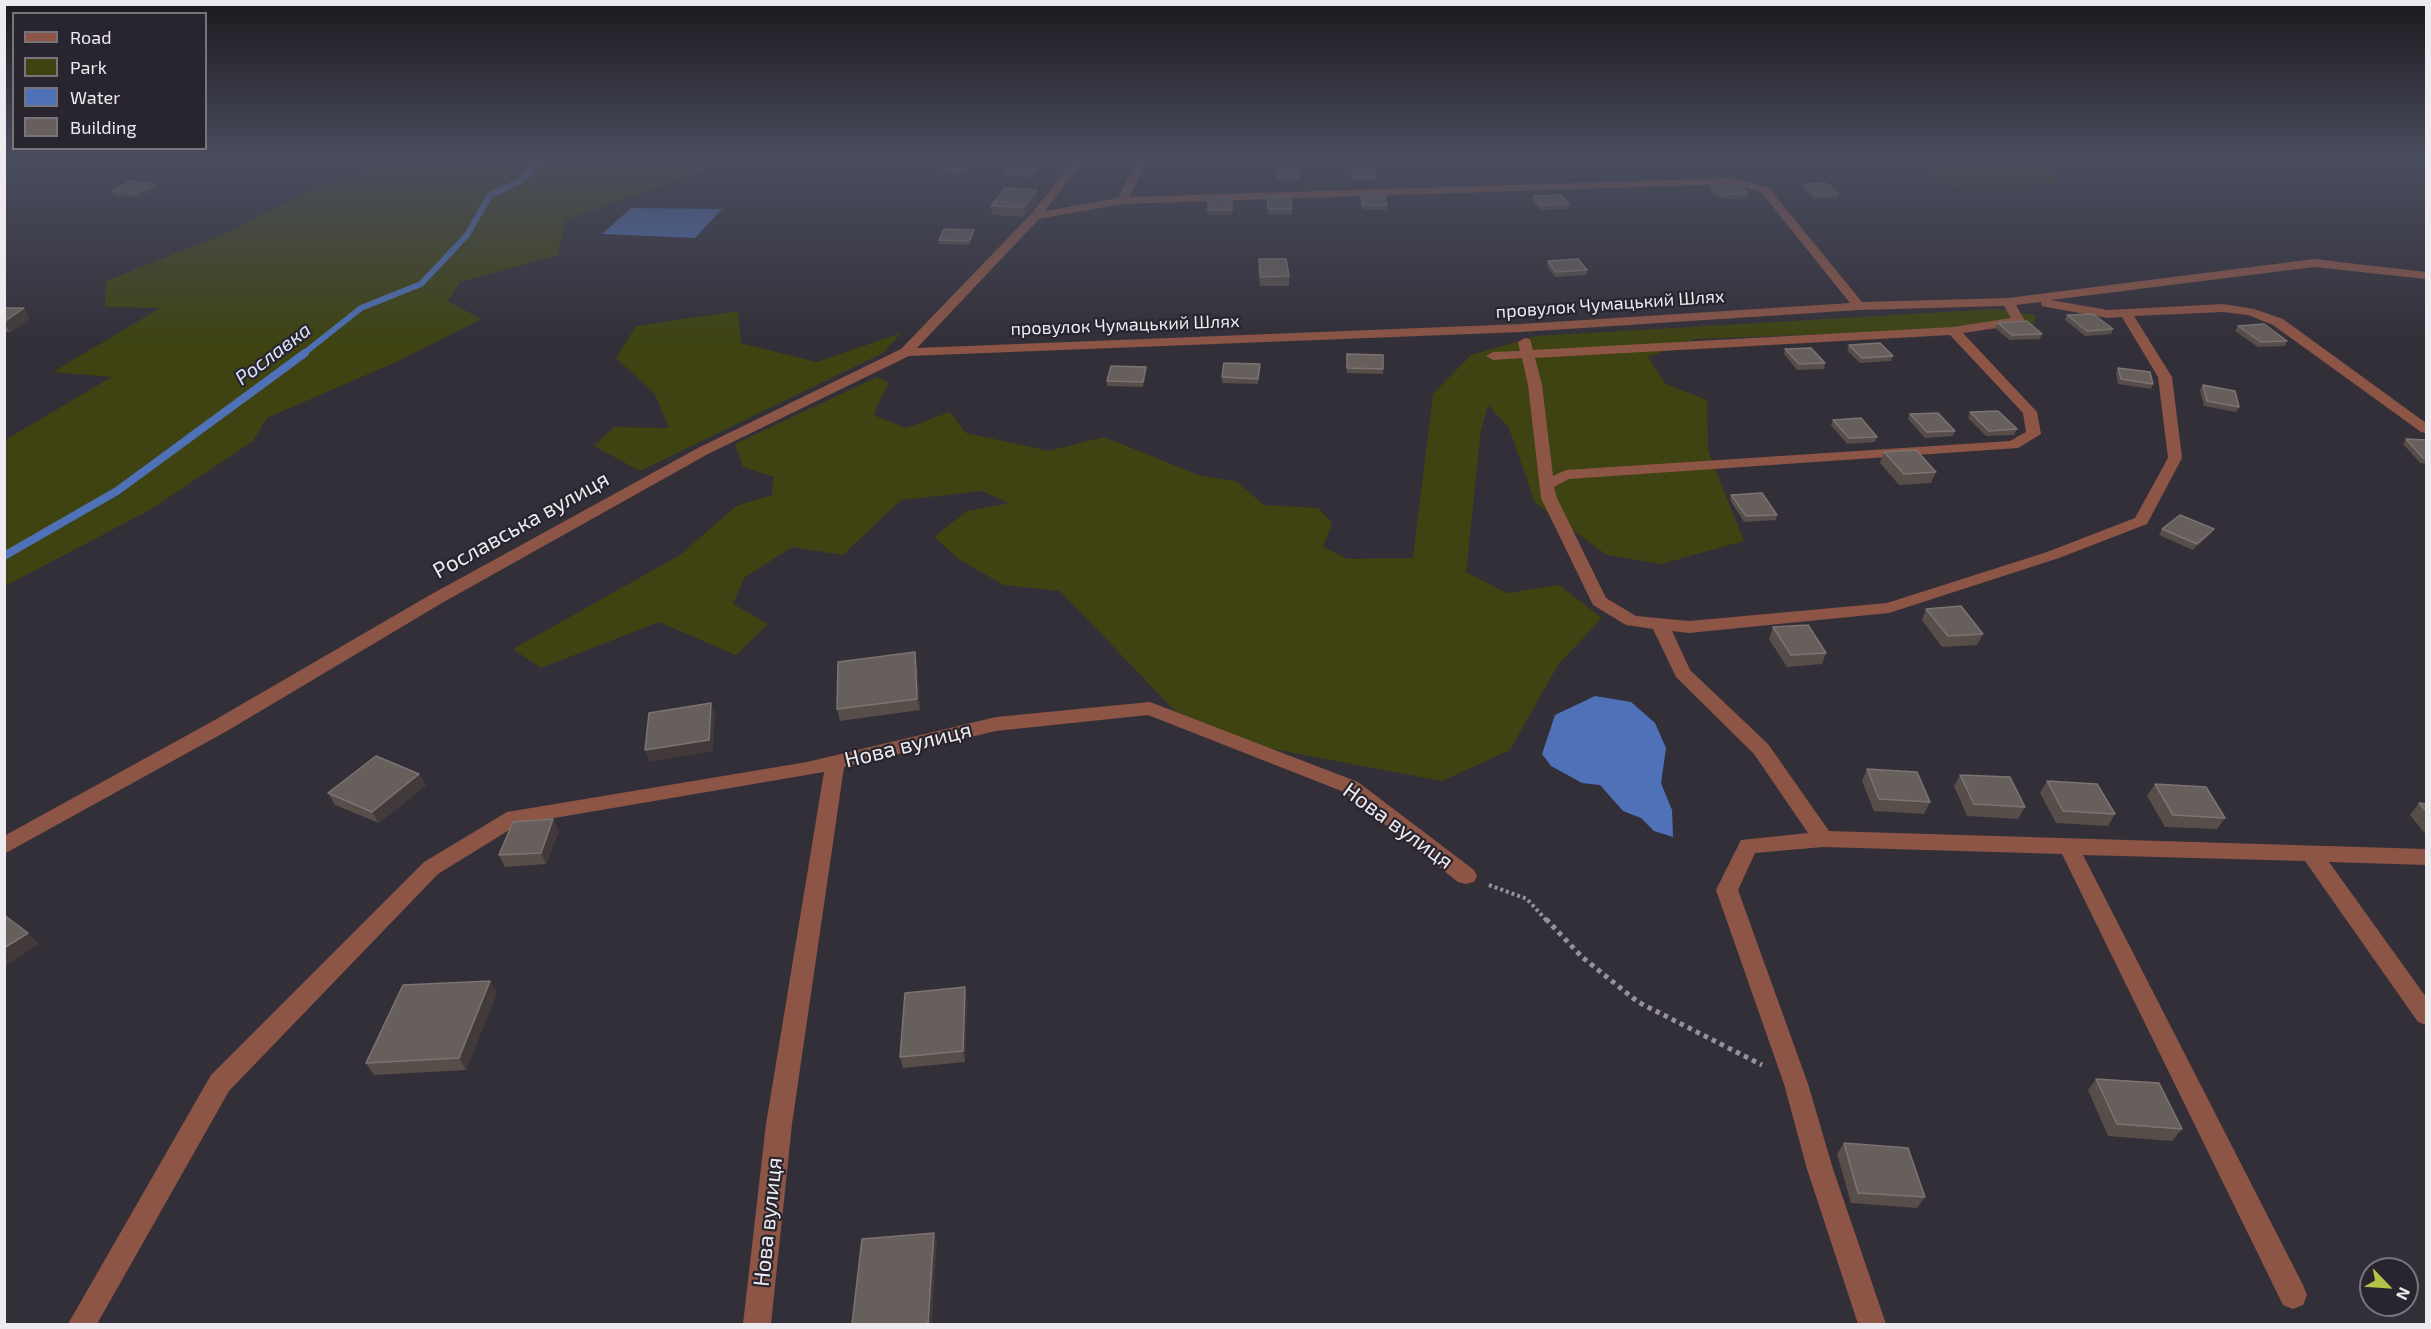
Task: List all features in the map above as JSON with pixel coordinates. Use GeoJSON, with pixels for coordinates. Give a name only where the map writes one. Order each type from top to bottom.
{"type":"FeatureCollection","features":[{"type":"Feature","properties":{"kind":"street","name":"Рославська вулиця"},"geometry":{"type":"LineString","coordinates":[[4,846],[220,726],[436,599],[703,451],[906,352],[1028,223]]}},
{"type":"Feature","properties":{"kind":"street"},"geometry":{"type":"LineString","coordinates":[[1792,223],[1859,306]]}},
{"type":"Feature","properties":{"kind":"street","name":"провулок Чумацький Шлях"},"geometry":{"type":"LineString","coordinates":[[906,352],[1521,328],[1859,306],[2008,302],[2314,263],[2427,275]]}},
{"type":"Feature","properties":{"kind":"street"},"geometry":{"type":"LineString","coordinates":[[2027,300],[2109,314],[2223,308],[2250,312],[2278,322],[2427,429]]}},
{"type":"Feature","properties":{"kind":"street"},"geometry":{"type":"LineString","coordinates":[[1493,356],[1953,331],[2019,321],[2008,302]]}},
{"type":"Feature","properties":{"kind":"street"},"geometry":{"type":"LineString","coordinates":[[1521,328],[1529,354],[1549,498],[1599,602],[1632,621],[1689,627],[1889,608],[2053,555],[2141,521],[2175,458],[2165,377],[2126,313]]}},
{"type":"Feature","properties":{"kind":"street"},"geometry":{"type":"LineString","coordinates":[[1546,485],[1566,475],[2013,445],[2034,434],[2030,412],[1953,331]]}},
{"type":"Feature","properties":{"kind":"street"},"geometry":{"type":"LineString","coordinates":[[1660,624],[1682,673],[1761,749],[1823,839]]}},
{"type":"Feature","properties":{"kind":"street","name":"Нова вулиця"},"geometry":{"type":"LineString","coordinates":[[757,1324],[779,1124],[835,763],[996,724],[1150,708],[1351,787],[1466,876]]}},
{"type":"Feature","properties":{"kind":"street"},"geometry":{"type":"LineString","coordinates":[[82,1324],[220,1083],[431,868],[514,817],[835,763]]}},
{"type":"Feature","properties":{"kind":"street"},"geometry":{"type":"LineString","coordinates":[[1872,1324],[1820,1169],[1796,1084],[1727,890],[1748,846],[1823,839],[2427,857]]}},
{"type":"Feature","properties":{"kind":"street"},"geometry":{"type":"LineString","coordinates":[[2068,845],[2293,1295]]}},
{"type":"Feature","properties":{"kind":"street"},"geometry":{"type":"LineString","coordinates":[[2310,852],[2427,1015]]}},
{"type":"Feature","properties":{"kind":"path"},"geometry":{"type":"LineString","coordinates":[[1466,876],[1527,898],[1582,957],[1638,1002],[1704,1034],[1796,1084]]}},
{"type":"Feature","properties":{"kind":"green space"},"geometry":{"type":"Polygon","coordinates":[[[246,223],[565,223],[558,255],[460,282],[448,301],[481,319],[396,362],[267,418],[253,441],[150,510],[5,586],[5,440],[112,377],[53,372],[160,308],[105,307],[106,281],[246,223]]]}},
{"type":"Feature","properties":{"kind":"green space"},"geometry":{"type":"Polygon","coordinates":[[[1996,309],[2036,315],[2033,326],[1695,339],[1648,357],[1666,384],[1707,400],[1708,451],[1744,541],[1661,564],[1607,555],[1535,503],[1509,428],[1488,405],[1481,430],[1466,572],[1507,593],[1559,585],[1602,618],[1558,665],[1510,750],[1442,781],[1198,735],[1060,591],[1004,585],[960,560],[934,537],[967,511],[1009,503],[982,491],[901,500],[843,555],[792,547],[744,578],[733,604],[768,624],[736,655],[659,622],[541,668],[513,649],[680,555],[736,506],[772,495],[774,477],[743,467],[735,444],[877,377],[889,383],[873,415],[906,428],[950,412],[966,433],[1049,451],[1104,437],[1201,476],[1236,481],[1264,505],[1318,508],[1332,523],[1323,547],[1348,559],[1413,558],[1433,394],[1471,355],[1537,336],[1996,309]]]}},
{"type":"Feature","properties":{"kind":"green space"},"geometry":{"type":"Polygon","coordinates":[[[738,311],[741,343],[817,362],[901,333],[883,353],[640,471],[594,446],[614,427],[669,428],[655,394],[616,358],[636,326],[738,311]]]}},
{"type":"Feature","properties":{"kind":"water"},"geometry":{"type":"Polygon","coordinates":[[[614,223],[709,223],[695,238],[602,234],[614,223]]]}},
{"type":"Feature","properties":{"kind":"water"},"geometry":{"type":"Polygon","coordinates":[[[1595,696],[1631,702],[1655,723],[1666,748],[1661,783],[1672,810],[1673,837],[1654,831],[1641,818],[1623,811],[1600,785],[1582,783],[1551,766],[1542,754],[1555,715],[1595,696]]]}},
{"type":"Feature","properties":{"kind":"building"},"geometry":{"type":"Polygon","coordinates":[[[944,229],[974,230],[969,241],[939,240],[944,229]]]}},
{"type":"Feature","properties":{"kind":"building"},"geometry":{"type":"Polygon","coordinates":[[[1259,259],[1286,259],[1289,276],[1261,277],[1259,259]]]}},
{"type":"Feature","properties":{"kind":"building"},"geometry":{"type":"Polygon","coordinates":[[[1578,259],[1587,270],[1556,272],[1548,261],[1578,259]]]}},
{"type":"Feature","properties":{"kind":"building"},"geometry":{"type":"Polygon","coordinates":[[[4,308],[24,308],[4,322],[4,308]]]}},
{"type":"Feature","properties":{"kind":"building"},"geometry":{"type":"Polygon","coordinates":[[[2093,314],[2113,329],[2087,331],[2067,315],[2093,314]]]}},
{"type":"Feature","properties":{"kind":"building"},"geometry":{"type":"Polygon","coordinates":[[[2027,321],[2042,334],[2012,335],[1998,323],[2027,321]]]}},
{"type":"Feature","properties":{"kind":"building"},"geometry":{"type":"Polygon","coordinates":[[[2264,324],[2287,341],[2261,342],[2238,326],[2264,324]]]}},
{"type":"Feature","properties":{"kind":"building"},"geometry":{"type":"Polygon","coordinates":[[[1880,343],[1893,356],[1862,358],[1849,345],[1880,343]]]}},
{"type":"Feature","properties":{"kind":"building"},"geometry":{"type":"Polygon","coordinates":[[[1811,348],[1825,363],[1799,364],[1785,349],[1811,348]]]}},
{"type":"Feature","properties":{"kind":"building"},"geometry":{"type":"Polygon","coordinates":[[[1347,354],[1383,355],[1383,369],[1347,368],[1347,354]]]}},
{"type":"Feature","properties":{"kind":"building"},"geometry":{"type":"Polygon","coordinates":[[[1224,363],[1260,364],[1258,379],[1222,377],[1224,363]]]}},
{"type":"Feature","properties":{"kind":"building"},"geometry":{"type":"Polygon","coordinates":[[[1111,366],[1146,367],[1143,382],[1107,381],[1111,366]]]}},
{"type":"Feature","properties":{"kind":"building"},"geometry":{"type":"Polygon","coordinates":[[[2118,368],[2150,372],[2153,384],[2121,379],[2118,368]]]}},
{"type":"Feature","properties":{"kind":"building"},"geometry":{"type":"Polygon","coordinates":[[[2203,385],[2235,391],[2239,407],[2207,401],[2203,385]]]}},
{"type":"Feature","properties":{"kind":"building"},"geometry":{"type":"Polygon","coordinates":[[[1998,411],[2017,429],[1989,431],[1970,412],[1998,411]]]}},
{"type":"Feature","properties":{"kind":"building"},"geometry":{"type":"Polygon","coordinates":[[[1938,413],[1955,431],[1927,432],[1910,414],[1938,413]]]}},
{"type":"Feature","properties":{"kind":"building"},"geometry":{"type":"Polygon","coordinates":[[[1861,418],[1877,437],[1849,438],[1833,420],[1861,418]]]}},
{"type":"Feature","properties":{"kind":"building"},"geometry":{"type":"Polygon","coordinates":[[[2406,439],[2427,440],[2427,458],[2423,458],[2406,439]]]}},
{"type":"Feature","properties":{"kind":"building"},"geometry":{"type":"Polygon","coordinates":[[[1916,450],[1936,472],[1904,474],[1884,452],[1916,450]]]}},
{"type":"Feature","properties":{"kind":"building"},"geometry":{"type":"Polygon","coordinates":[[[1762,493],[1777,515],[1746,516],[1731,495],[1762,493]]]}},
{"type":"Feature","properties":{"kind":"building"},"geometry":{"type":"Polygon","coordinates":[[[2180,515],[2214,529],[2197,544],[2162,529],[2180,515]]]}},
{"type":"Feature","properties":{"kind":"building"},"geometry":{"type":"Polygon","coordinates":[[[1961,606],[1983,634],[1948,636],[1926,609],[1961,606]]]}},
{"type":"Feature","properties":{"kind":"building"},"geometry":{"type":"Polygon","coordinates":[[[1808,625],[1826,653],[1791,655],[1773,627],[1808,625]]]}},
{"type":"Feature","properties":{"kind":"building"},"geometry":{"type":"Polygon","coordinates":[[[915,652],[917,699],[837,709],[838,662],[915,652]]]}},
{"type":"Feature","properties":{"kind":"building"},"geometry":{"type":"Polygon","coordinates":[[[711,703],[709,740],[645,750],[649,713],[711,703]]]}},
{"type":"Feature","properties":{"kind":"building"},"geometry":{"type":"Polygon","coordinates":[[[376,756],[419,774],[372,812],[328,793],[376,756]]]}},
{"type":"Feature","properties":{"kind":"building"},"geometry":{"type":"Polygon","coordinates":[[[1867,769],[1917,772],[1930,802],[1879,799],[1867,769]]]}},
{"type":"Feature","properties":{"kind":"building"},"geometry":{"type":"Polygon","coordinates":[[[1960,775],[2010,777],[2025,807],[1974,804],[1960,775]]]}},
{"type":"Feature","properties":{"kind":"building"},"geometry":{"type":"Polygon","coordinates":[[[2047,781],[2097,784],[2115,814],[2063,811],[2047,781]]]}},
{"type":"Feature","properties":{"kind":"building"},"geometry":{"type":"Polygon","coordinates":[[[2155,784],[2206,787],[2225,818],[2173,815],[2155,784]]]}},
{"type":"Feature","properties":{"kind":"building"},"geometry":{"type":"Polygon","coordinates":[[[2419,803],[2427,804],[2427,812],[2419,803]]]}},
{"type":"Feature","properties":{"kind":"building"},"geometry":{"type":"Polygon","coordinates":[[[553,819],[541,853],[499,855],[513,822],[553,819]]]}},
{"type":"Feature","properties":{"kind":"building"},"geometry":{"type":"Polygon","coordinates":[[[4,915],[28,933],[4,948],[4,915]]]}},
{"type":"Feature","properties":{"kind":"building"},"geometry":{"type":"Polygon","coordinates":[[[490,981],[459,1058],[366,1063],[403,985],[490,981]]]}},
{"type":"Feature","properties":{"kind":"building"},"geometry":{"type":"Polygon","coordinates":[[[965,987],[963,1051],[900,1057],[905,993],[965,987]]]}},
{"type":"Feature","properties":{"kind":"building"},"geometry":{"type":"Polygon","coordinates":[[[2096,1079],[2159,1083],[2182,1129],[2117,1124],[2096,1079]]]}},
{"type":"Feature","properties":{"kind":"building"},"geometry":{"type":"Polygon","coordinates":[[[1844,1143],[1908,1148],[1925,1197],[1858,1193],[1844,1143]]]}},
{"type":"Feature","properties":{"kind":"building"},"geometry":{"type":"Polygon","coordinates":[[[934,1233],[928,1324],[852,1324],[862,1239],[934,1233]]]}},
{"type":"Feature","properties":{"kind":"waterway","name":"Рославка"},"geometry":{"type":"LineString","coordinates":[[303,354],[361,308],[421,284],[467,235],[474,223]]}},
{"type":"Feature","properties":{"kind":"waterway","name":"Рославка"},"geometry":{"type":"LineString","coordinates":[[4,556],[117,491],[305,353]]}}]}
